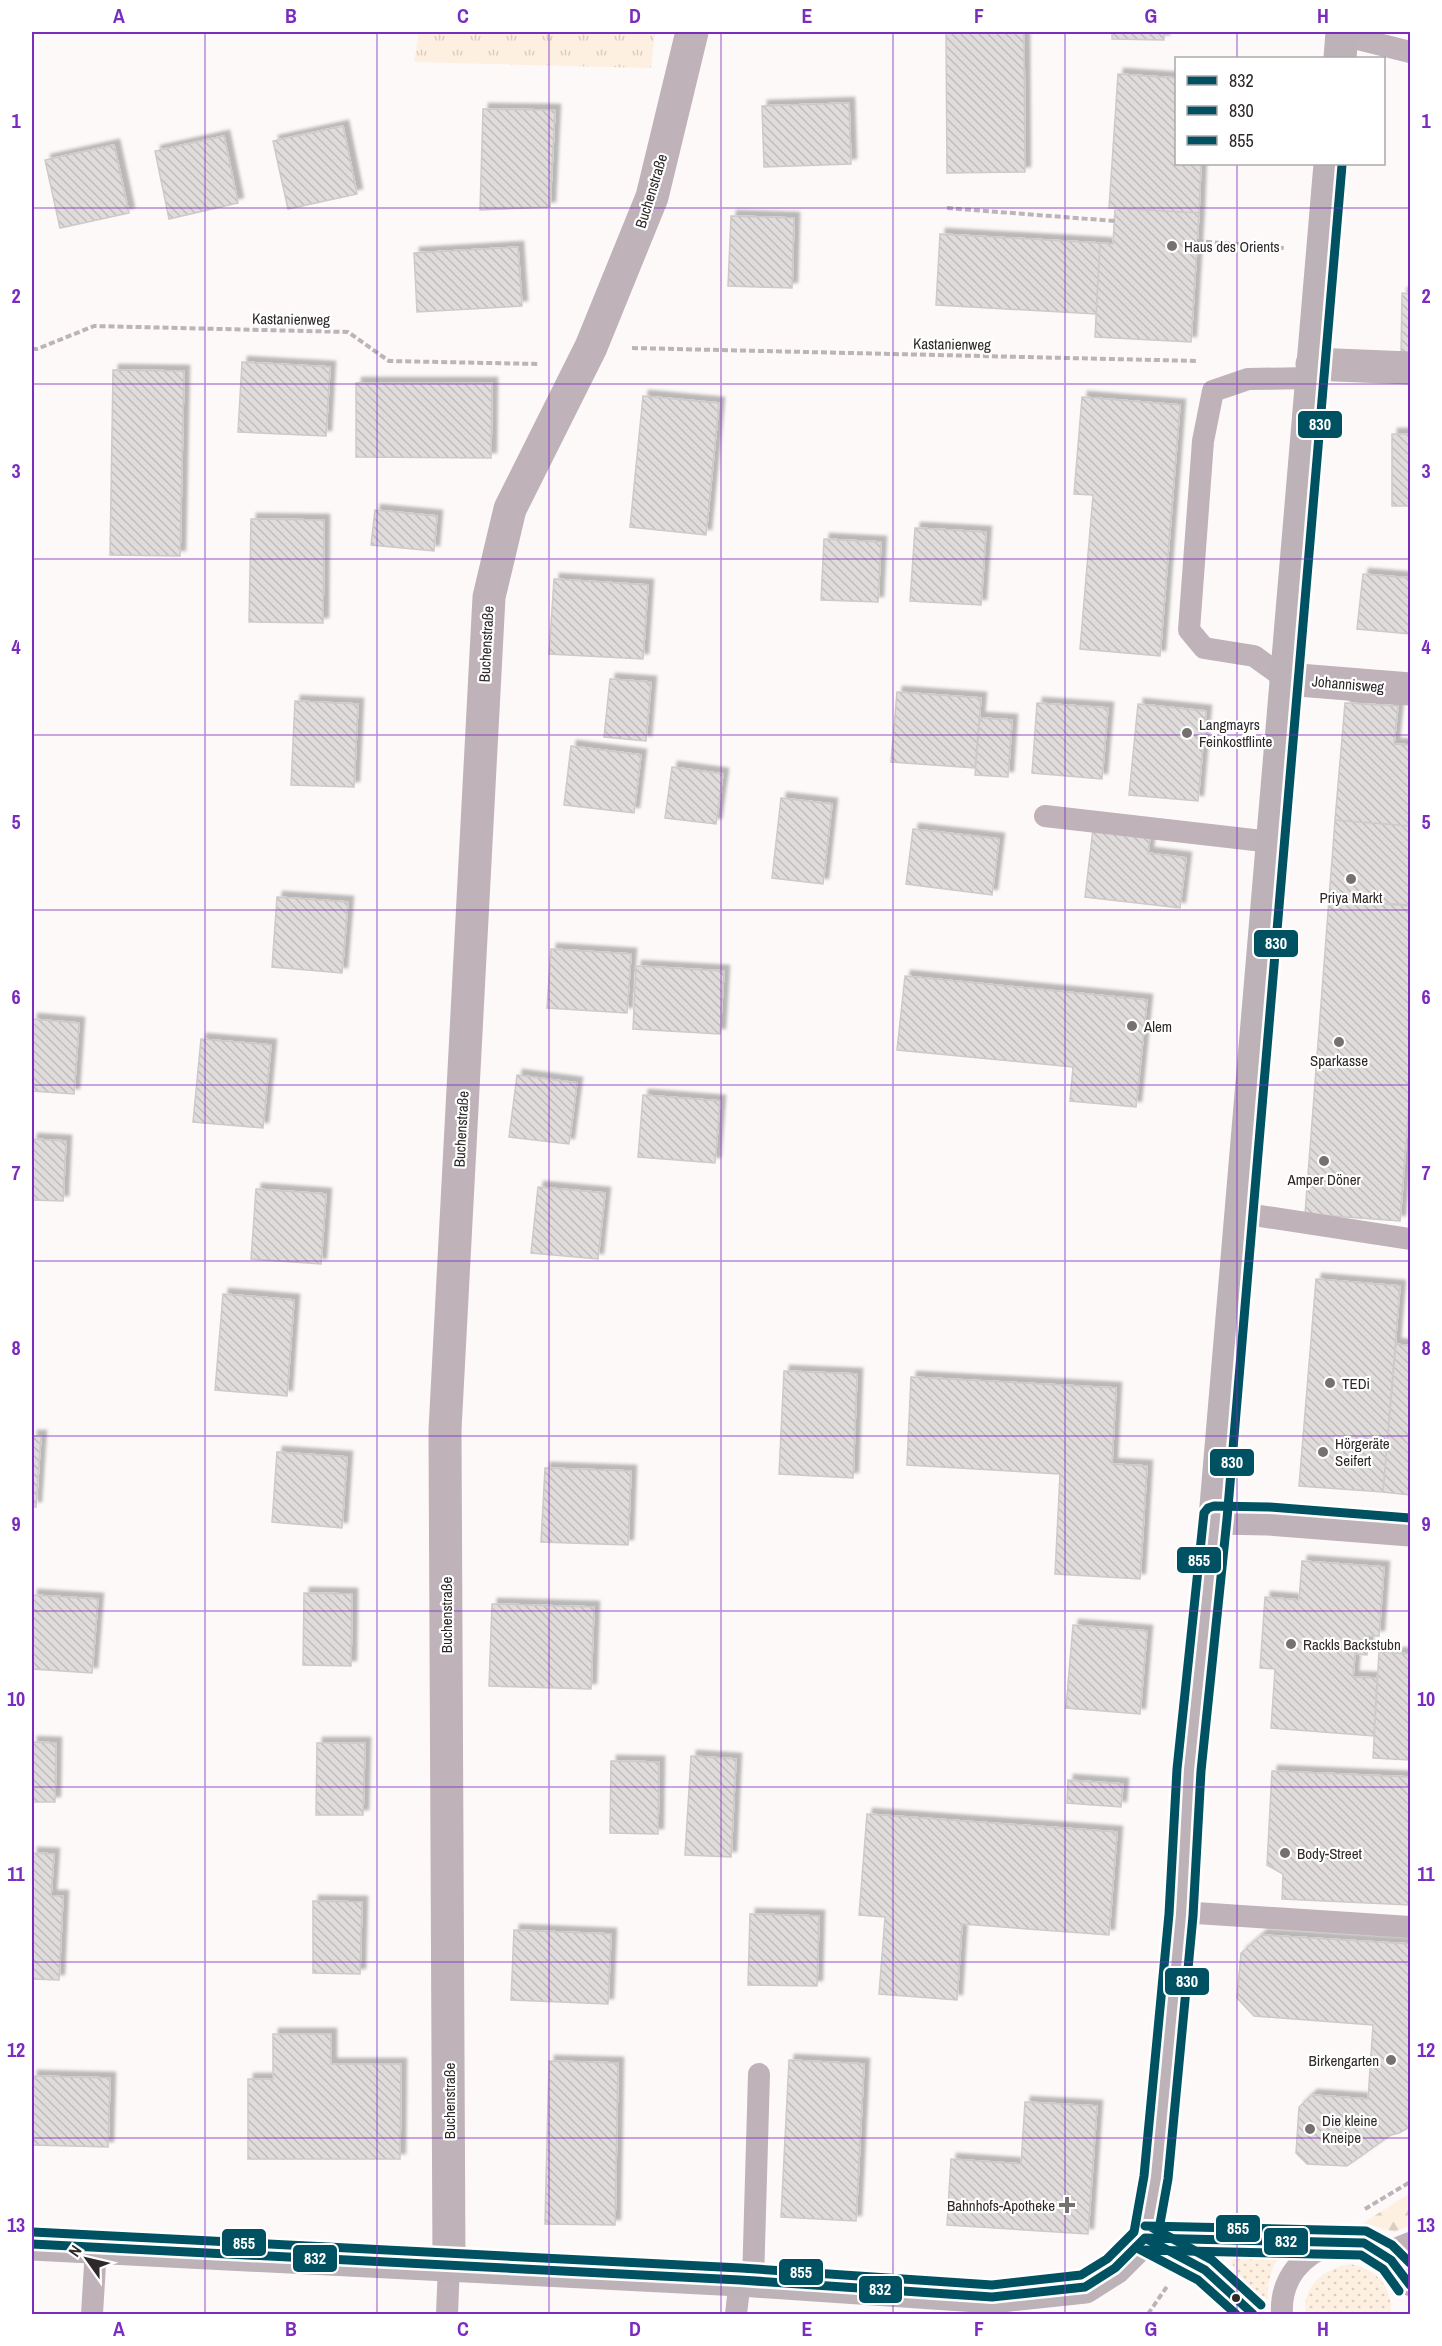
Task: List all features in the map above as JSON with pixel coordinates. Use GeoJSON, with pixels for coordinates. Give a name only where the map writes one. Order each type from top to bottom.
{"type":"FeatureCollection","features":[{"type":"Feature","properties":{"kind":"street","name":"Buchenstraße"},"geometry":{"type":"LineString","coordinates":[[449,2265],[445,1430],[489,597],[510,509],[586,356],[652,197],[692,32]]}},
{"type":"Feature","properties":{"kind":"street"},"geometry":{"type":"LineString","coordinates":[[32,2244],[747,2280],[992,2296],[1085,2287],[1116,2268],[1144,2238],[1156,2178],[1181,1912],[1189,1770],[1215,1518],[1330,165]]}},
{"type":"Feature","properties":{"kind":"street"},"geometry":{"type":"LineString","coordinates":[[1312,371],[1410,368]]}},
{"type":"Feature","properties":{"kind":"street","name":"Johannisweg"},"geometry":{"type":"LineString","coordinates":[[1286,679],[1410,689]]}},
{"type":"Feature","properties":{"kind":"street"},"geometry":{"type":"LineString","coordinates":[[1215,1518],[1268,1519],[1410,1530]]}},
{"type":"Feature","properties":{"kind":"lane"},"geometry":{"type":"LineString","coordinates":[[1341,42],[1410,52]]}},
{"type":"Feature","properties":{"kind":"lane"},"geometry":{"type":"LineString","coordinates":[[1286,679],[1254,656],[1204,648],[1189,630],[1203,441],[1214,391],[1248,379],[1312,371]]}},
{"type":"Feature","properties":{"kind":"lane"},"geometry":{"type":"LineString","coordinates":[[1045,816],[1272,842]]}},
{"type":"Feature","properties":{"kind":"lane"},"geometry":{"type":"LineString","coordinates":[[1241,1213],[1410,1239]]}},
{"type":"Feature","properties":{"kind":"lane"},"geometry":{"type":"LineString","coordinates":[[1181,1912],[1410,1927]]}},
{"type":"Feature","properties":{"kind":"lane"},"geometry":{"type":"LineString","coordinates":[[736,2314],[747,2280],[759,2074]]}},
{"type":"Feature","properties":{"kind":"lane"},"geometry":{"type":"LineString","coordinates":[[1144,2238],[1364,2243],[1385,2253],[1402,2269],[1410,2285]]}},
{"type":"Feature","properties":{"kind":"lane"},"geometry":{"type":"LineString","coordinates":[[1144,2238],[1205,2270],[1253,2314]]}},
{"type":"Feature","properties":{"kind":"lane"},"geometry":{"type":"LineString","coordinates":[[1282,2314],[1281,2302],[1287,2282],[1300,2263],[1318,2249],[1341,2242]]}},
{"type":"Feature","properties":{"kind":"lane"},"geometry":{"type":"LineString","coordinates":[[1385,2253],[1410,2243]]}},
{"type":"Feature","properties":{"kind":"lane"},"geometry":{"type":"LineString","coordinates":[[92,2314],[96,2248]]}},
{"type":"Feature","properties":{"kind":"lane"},"geometry":{"type":"LineString","coordinates":[[447,2314],[449,2265]]}},
{"type":"Feature","properties":{"kind":"path"},"geometry":{"type":"LineString","coordinates":[[947,208],[1115,221]]}},
{"type":"Feature","properties":{"kind":"path"},"geometry":{"type":"LineString","coordinates":[[1197,242],[1286,248]]}},
{"type":"Feature","properties":{"kind":"path","name":"Kastanienweg"},"geometry":{"type":"LineString","coordinates":[[32,349],[94,326],[348,332],[388,361],[586,356],[1199,362]]}},
{"type":"Feature","properties":{"kind":"path"},"geometry":{"type":"LineString","coordinates":[[1148,2314],[1172,2279]]}},
{"type":"Feature","properties":{"kind":"green space"},"geometry":{"type":"Polygon","coordinates":[[[419,32],[655,32],[651,68],[414,62],[419,32]]]}},
{"type":"Feature","properties":{"kind":"green space"},"geometry":{"type":"Polygon","coordinates":[[[1410,2193],[1410,2225],[1395,2232],[1363,2223],[1410,2193]]]}},
{"type":"Feature","properties":{"kind":"green space"},"geometry":{"type":"Polygon","coordinates":[[[1238,2256],[1280,2256],[1270,2277],[1268,2300],[1246,2283],[1237,2272],[1231,2260],[1238,2256]]]}},
{"type":"Feature","properties":{"kind":"green space"},"geometry":{"type":"Polygon","coordinates":[[[1350,2264],[1368,2270],[1386,2287],[1391,2304],[1391,2314],[1306,2314],[1307,2295],[1317,2280],[1332,2270],[1350,2264]]]}},
{"type":"Feature","properties":{"kind":"building"},"geometry":{"type":"Polygon","coordinates":[[[946,32],[1024,32],[1025,172],[947,173],[946,32]]]}},
{"type":"Feature","properties":{"kind":"building"},"geometry":{"type":"Polygon","coordinates":[[[1112,32],[1164,32],[1164,40],[1112,39],[1112,32]]]}},
{"type":"Feature","properties":{"kind":"building"},"geometry":{"type":"Polygon","coordinates":[[[1118,74],[1175,78],[1175,165],[1201,165],[1199,213],[1109,208],[1118,74]]]}},
{"type":"Feature","properties":{"kind":"building"},"geometry":{"type":"Polygon","coordinates":[[[849,103],[851,164],[764,167],[762,106],[849,103]]]}},
{"type":"Feature","properties":{"kind":"building"},"geometry":{"type":"Polygon","coordinates":[[[483,109],[555,110],[550,207],[480,210],[483,109]]]}},
{"type":"Feature","properties":{"kind":"building"},"geometry":{"type":"Polygon","coordinates":[[[343,126],[357,194],[288,209],[273,141],[343,126]]]}},
{"type":"Feature","properties":{"kind":"building"},"geometry":{"type":"Polygon","coordinates":[[[224,136],[238,203],[169,219],[155,151],[224,136]]]}},
{"type":"Feature","properties":{"kind":"building"},"geometry":{"type":"Polygon","coordinates":[[[114,145],[129,213],[60,228],[45,160],[114,145]]]}},
{"type":"Feature","properties":{"kind":"building"},"geometry":{"type":"Polygon","coordinates":[[[1115,208],[1199,213],[1191,342],[1095,337],[1100,243],[1113,244],[1115,208]]]}},
{"type":"Feature","properties":{"kind":"building"},"geometry":{"type":"Polygon","coordinates":[[[731,216],[794,218],[792,288],[728,286],[731,216]]]}},
{"type":"Feature","properties":{"kind":"building"},"geometry":{"type":"Polygon","coordinates":[[[940,234],[1100,243],[1096,314],[936,305],[940,234]]]}},
{"type":"Feature","properties":{"kind":"building"},"geometry":{"type":"Polygon","coordinates":[[[518,247],[522,306],[417,312],[414,253],[518,247]]]}},
{"type":"Feature","properties":{"kind":"building"},"geometry":{"type":"Polygon","coordinates":[[[1402,293],[1410,294],[1410,356],[1401,356],[1402,293]]]}},
{"type":"Feature","properties":{"kind":"building"},"geometry":{"type":"Polygon","coordinates":[[[242,362],[330,367],[326,436],[238,432],[242,362]]]}},
{"type":"Feature","properties":{"kind":"building"},"geometry":{"type":"Polygon","coordinates":[[[113,370],[184,371],[180,556],[110,555],[113,370]]]}},
{"type":"Feature","properties":{"kind":"building"},"geometry":{"type":"Polygon","coordinates":[[[356,383],[492,383],[491,458],[356,457],[356,383]]]}},
{"type":"Feature","properties":{"kind":"building"},"geometry":{"type":"Polygon","coordinates":[[[643,396],[719,403],[706,535],[630,527],[643,396]]]}},
{"type":"Feature","properties":{"kind":"building"},"geometry":{"type":"Polygon","coordinates":[[[1082,397],[1180,405],[1160,656],[1080,649],[1093,495],[1074,494],[1082,397]]]}},
{"type":"Feature","properties":{"kind":"building"},"geometry":{"type":"Polygon","coordinates":[[[1392,434],[1410,434],[1410,506],[1392,506],[1392,434]]]}},
{"type":"Feature","properties":{"kind":"building"},"geometry":{"type":"Polygon","coordinates":[[[375,510],[437,516],[434,551],[371,545],[375,510]]]}},
{"type":"Feature","properties":{"kind":"building"},"geometry":{"type":"Polygon","coordinates":[[[251,519],[324,520],[323,623],[249,622],[251,519]]]}},
{"type":"Feature","properties":{"kind":"building"},"geometry":{"type":"Polygon","coordinates":[[[915,528],[986,532],[981,605],[910,601],[915,528]]]}},
{"type":"Feature","properties":{"kind":"building"},"geometry":{"type":"Polygon","coordinates":[[[824,539],[881,542],[878,602],[821,600],[824,539]]]}},
{"type":"Feature","properties":{"kind":"building"},"geometry":{"type":"Polygon","coordinates":[[[1363,574],[1410,578],[1410,634],[1357,629],[1363,574]]]}},
{"type":"Feature","properties":{"kind":"building"},"geometry":{"type":"Polygon","coordinates":[[[554,579],[648,585],[643,659],[549,654],[554,579]]]}},
{"type":"Feature","properties":{"kind":"building"},"geometry":{"type":"Polygon","coordinates":[[[610,679],[651,682],[646,741],[604,737],[610,679]]]}},
{"type":"Feature","properties":{"kind":"building"},"geometry":{"type":"Polygon","coordinates":[[[897,692],[981,698],[975,768],[891,762],[897,692]]]}},
{"type":"Feature","properties":{"kind":"building"},"geometry":{"type":"Polygon","coordinates":[[[295,701],[358,704],[354,787],[291,785],[295,701]]]}},
{"type":"Feature","properties":{"kind":"building"},"geometry":{"type":"Polygon","coordinates":[[[1037,703],[1108,708],[1102,779],[1032,773],[1037,703]]]}},
{"type":"Feature","properties":{"kind":"building"},"geometry":{"type":"Polygon","coordinates":[[[1345,703],[1398,706],[1394,744],[1410,745],[1410,826],[1335,820],[1345,703]]]}},
{"type":"Feature","properties":{"kind":"building"},"geometry":{"type":"Polygon","coordinates":[[[1138,704],[1206,711],[1198,801],[1129,795],[1138,704]]]}},
{"type":"Feature","properties":{"kind":"building"},"geometry":{"type":"Polygon","coordinates":[[[980,718],[1012,720],[1008,777],[975,775],[980,718]]]}},
{"type":"Feature","properties":{"kind":"building"},"geometry":{"type":"Polygon","coordinates":[[[571,746],[641,755],[634,813],[564,805],[571,746]]]}},
{"type":"Feature","properties":{"kind":"building"},"geometry":{"type":"Polygon","coordinates":[[[672,767],[723,774],[716,824],[665,818],[672,767]]]}},
{"type":"Feature","properties":{"kind":"building"},"geometry":{"type":"Polygon","coordinates":[[[781,798],[832,804],[823,884],[772,878],[781,798]]]}},
{"type":"Feature","properties":{"kind":"building"},"geometry":{"type":"Polygon","coordinates":[[[1335,820],[1410,826],[1409,905],[1329,899],[1335,820]]]}},
{"type":"Feature","properties":{"kind":"building"},"geometry":{"type":"Polygon","coordinates":[[[913,829],[999,839],[992,895],[906,884],[913,829]]]}},
{"type":"Feature","properties":{"kind":"building"},"geometry":{"type":"Polygon","coordinates":[[[1093,829],[1150,836],[1148,853],[1186,858],[1180,908],[1085,897],[1093,829]]]}},
{"type":"Feature","properties":{"kind":"building"},"geometry":{"type":"Polygon","coordinates":[[[277,897],[348,902],[342,973],[272,967],[277,897]]]}},
{"type":"Feature","properties":{"kind":"building"},"geometry":{"type":"Polygon","coordinates":[[[1329,899],[1410,906],[1410,1089],[1400,1221],[1305,1214],[1329,899]]]}},
{"type":"Feature","properties":{"kind":"building"},"geometry":{"type":"Polygon","coordinates":[[[551,949],[631,954],[627,1013],[547,1008],[551,949]]]}},
{"type":"Feature","properties":{"kind":"building"},"geometry":{"type":"Polygon","coordinates":[[[636,966],[724,971],[720,1034],[633,1029],[636,966]]]}},
{"type":"Feature","properties":{"kind":"building"},"geometry":{"type":"Polygon","coordinates":[[[905,976],[1147,1000],[1136,1107],[1070,1101],[1073,1067],[897,1050],[905,976]]]}},
{"type":"Feature","properties":{"kind":"building"},"geometry":{"type":"Polygon","coordinates":[[[32,1019],[79,1023],[74,1094],[32,1091],[32,1019]]]}},
{"type":"Feature","properties":{"kind":"building"},"geometry":{"type":"Polygon","coordinates":[[[201,1039],[271,1045],[263,1128],[193,1122],[201,1039]]]}},
{"type":"Feature","properties":{"kind":"building"},"geometry":{"type":"Polygon","coordinates":[[[517,1075],[577,1083],[569,1144],[509,1137],[517,1075]]]}},
{"type":"Feature","properties":{"kind":"building"},"geometry":{"type":"Polygon","coordinates":[[[643,1095],[720,1101],[715,1163],[638,1157],[643,1095]]]}},
{"type":"Feature","properties":{"kind":"building"},"geometry":{"type":"Polygon","coordinates":[[[32,1139],[66,1141],[63,1201],[32,1200],[32,1139]]]}},
{"type":"Feature","properties":{"kind":"building"},"geometry":{"type":"Polygon","coordinates":[[[538,1187],[605,1193],[598,1259],[531,1253],[538,1187]]]}},
{"type":"Feature","properties":{"kind":"building"},"geometry":{"type":"Polygon","coordinates":[[[256,1189],[326,1194],[321,1264],[251,1259],[256,1189]]]}},
{"type":"Feature","properties":{"kind":"building"},"geometry":{"type":"Polygon","coordinates":[[[1316,1279],[1400,1286],[1383,1492],[1299,1486],[1316,1279]]]}},
{"type":"Feature","properties":{"kind":"building"},"geometry":{"type":"Polygon","coordinates":[[[223,1294],[294,1300],[287,1396],[215,1390],[223,1294]]]}},
{"type":"Feature","properties":{"kind":"building"},"geometry":{"type":"Polygon","coordinates":[[[1396,1344],[1410,1346],[1410,1495],[1383,1492],[1396,1344]]]}},
{"type":"Feature","properties":{"kind":"building"},"geometry":{"type":"Polygon","coordinates":[[[784,1371],[857,1374],[853,1478],[779,1474],[784,1371]]]}},
{"type":"Feature","properties":{"kind":"building"},"geometry":{"type":"Polygon","coordinates":[[[911,1377],[1116,1388],[1112,1464],[1147,1466],[1140,1579],[1055,1574],[1060,1474],[907,1465],[911,1377]]]}},
{"type":"Feature","properties":{"kind":"building"},"geometry":{"type":"Polygon","coordinates":[[[32,1436],[41,1436],[36,1507],[32,1507],[32,1436]]]}},
{"type":"Feature","properties":{"kind":"building"},"geometry":{"type":"Polygon","coordinates":[[[277,1452],[347,1457],[342,1528],[272,1522],[277,1452]]]}},
{"type":"Feature","properties":{"kind":"building"},"geometry":{"type":"Polygon","coordinates":[[[545,1468],[631,1471],[628,1545],[541,1542],[545,1468]]]}},
{"type":"Feature","properties":{"kind":"building"},"geometry":{"type":"Polygon","coordinates":[[[1302,1561],[1384,1567],[1379,1636],[1368,1636],[1367,1655],[1355,1654],[1353,1677],[1377,1678],[1374,1736],[1271,1728],[1275,1669],[1260,1668],[1265,1597],[1299,1600],[1302,1561]]]}},
{"type":"Feature","properties":{"kind":"building"},"geometry":{"type":"Polygon","coordinates":[[[304,1593],[352,1594],[351,1666],[303,1665],[304,1593]]]}},
{"type":"Feature","properties":{"kind":"building"},"geometry":{"type":"Polygon","coordinates":[[[32,1595],[98,1599],[92,1673],[32,1669],[32,1595]]]}},
{"type":"Feature","properties":{"kind":"building"},"geometry":{"type":"Polygon","coordinates":[[[492,1604],[594,1607],[591,1689],[489,1686],[492,1604]]]}},
{"type":"Feature","properties":{"kind":"building"},"geometry":{"type":"Polygon","coordinates":[[[1073,1625],[1147,1631],[1140,1714],[1066,1708],[1073,1625]]]}},
{"type":"Feature","properties":{"kind":"building"},"geometry":{"type":"Polygon","coordinates":[[[1379,1652],[1410,1654],[1410,1760],[1373,1758],[1379,1652]]]}},
{"type":"Feature","properties":{"kind":"building"},"geometry":{"type":"Polygon","coordinates":[[[32,1742],[56,1743],[55,1802],[32,1802],[32,1742]]]}},
{"type":"Feature","properties":{"kind":"building"},"geometry":{"type":"Polygon","coordinates":[[[317,1743],[365,1743],[363,1815],[316,1815],[317,1743]]]}},
{"type":"Feature","properties":{"kind":"building"},"geometry":{"type":"Polygon","coordinates":[[[691,1756],[736,1759],[731,1857],[685,1855],[691,1756]]]}},
{"type":"Feature","properties":{"kind":"building"},"geometry":{"type":"Polygon","coordinates":[[[611,1761],[659,1762],[658,1834],[610,1833],[611,1761]]]}},
{"type":"Feature","properties":{"kind":"building"},"geometry":{"type":"Polygon","coordinates":[[[1272,1771],[1410,1777],[1410,1905],[1282,1899],[1283,1874],[1267,1865],[1272,1771]]]}},
{"type":"Feature","properties":{"kind":"building"},"geometry":{"type":"Polygon","coordinates":[[[1068,1780],[1123,1784],[1121,1807],[1067,1803],[1068,1780]]]}},
{"type":"Feature","properties":{"kind":"building"},"geometry":{"type":"Polygon","coordinates":[[[867,1814],[1117,1832],[1109,1935],[962,1924],[957,2000],[879,1994],[885,1917],[859,1915],[867,1814]]]}},
{"type":"Feature","properties":{"kind":"building"},"geometry":{"type":"Polygon","coordinates":[[[32,1853],[54,1854],[51,1896],[63,1896],[59,1980],[32,1979],[32,1853]]]}},
{"type":"Feature","properties":{"kind":"building"},"geometry":{"type":"Polygon","coordinates":[[[313,1901],[362,1902],[360,1974],[313,1973],[313,1901]]]}},
{"type":"Feature","properties":{"kind":"building"},"geometry":{"type":"Polygon","coordinates":[[[750,1914],[819,1916],[817,1986],[748,1985],[750,1914]]]}},
{"type":"Feature","properties":{"kind":"building"},"geometry":{"type":"Polygon","coordinates":[[[514,1930],[611,1934],[608,2004],[511,2000],[514,1930]]]}},
{"type":"Feature","properties":{"kind":"building","name":"Birkengarten"},"geometry":{"type":"Polygon","coordinates":[[[1262,1935],[1410,1944],[1410,2127],[1391,2135],[1347,2166],[1307,2164],[1296,2153],[1299,2107],[1312,2095],[1368,2099],[1373,2025],[1254,2016],[1237,1998],[1241,1953],[1262,1935]]]}},
{"type":"Feature","properties":{"kind":"building"},"geometry":{"type":"Polygon","coordinates":[[[273,2034],[331,2034],[331,2064],[401,2064],[400,2159],[248,2159],[248,2079],[273,2079],[273,2034]]]}},
{"type":"Feature","properties":{"kind":"building"},"geometry":{"type":"Polygon","coordinates":[[[789,2060],[864,2064],[856,2221],[781,2217],[789,2060]]]}},
{"type":"Feature","properties":{"kind":"building"},"geometry":{"type":"Polygon","coordinates":[[[549,2061],[618,2063],[615,2225],[545,2224],[549,2061]]]}},
{"type":"Feature","properties":{"kind":"building"},"geometry":{"type":"Polygon","coordinates":[[[32,2076],[110,2078],[108,2147],[32,2145],[32,2076]]]}},
{"type":"Feature","properties":{"kind":"building"},"geometry":{"type":"Polygon","coordinates":[[[1025,2102],[1097,2106],[1088,2234],[947,2225],[951,2159],[1021,2164],[1025,2102]]]}},
{"type":"Feature","properties":{"kind":"transit line","name":"830"},"geometry":{"type":"LineString","coordinates":[[1157,2240],[1168,2179],[1193,1916],[1201,1771],[1227,1519],[1342,165]]}},
{"type":"Feature","properties":{"kind":"transit line","name":"855"},"geometry":{"type":"LineString","coordinates":[[33,2232],[741,2268],[992,2285],[1081,2275],[1107,2259],[1134,2232],[1144,2176],[1169,1914],[1177,1769],[1204,1513],[1208,1508],[1214,1506],[1269,1507],[1410,1518]]}},
{"type":"Feature","properties":{"kind":"transit line","name":"855"},"geometry":{"type":"LineString","coordinates":[[1145,2226],[1366,2231],[1392,2245],[1410,2263]]}},
{"type":"Feature","properties":{"kind":"transit line","name":"855"},"geometry":{"type":"LineString","coordinates":[[1151,2227],[1212,2260],[1261,2305]]}},
{"type":"Feature","properties":{"kind":"transit line","name":"832"},"geometry":{"type":"LineString","coordinates":[[1145,2238],[1364,2243],[1391,2260],[1410,2285]]}},
{"type":"Feature","properties":{"kind":"transit line","name":"832"},"geometry":{"type":"LineString","coordinates":[[1145,2238],[1205,2270],[1253,2314]]}},
{"type":"Feature","properties":{"kind":"transit line","name":"832"},"geometry":{"type":"LineString","coordinates":[[32,2244],[740,2280],[992,2297],[1085,2287],[1115,2268],[1145,2238]]}},
{"type":"Feature","properties":{"kind":"transit line","name":"830"},"geometry":{"type":"LineString","coordinates":[[1139,2249],[1198,2280],[1236,2314]]}},
{"type":"Feature","properties":{"kind":"transit line","name":"830"},"geometry":{"type":"LineString","coordinates":[[1145,2250],[1361,2255],[1383,2269],[1399,2291]]}},
{"type":"Feature","properties":{"kind":"place","name":"Haus des Orients"},"geometry":{"type":"Point","coordinates":[1172,246]}},
{"type":"Feature","properties":{"kind":"place","name":"Langmayrs Feinkostflinte"},"geometry":{"type":"Point","coordinates":[1187,733]}},
{"type":"Feature","properties":{"kind":"place","name":"Priya Markt"},"geometry":{"type":"Point","coordinates":[1351,879]}},
{"type":"Feature","properties":{"kind":"place","name":"Alem"},"geometry":{"type":"Point","coordinates":[1132,1026]}},
{"type":"Feature","properties":{"kind":"place","name":"Sparkasse"},"geometry":{"type":"Point","coordinates":[1339,1042]}},
{"type":"Feature","properties":{"kind":"place","name":"Amper Döner"},"geometry":{"type":"Point","coordinates":[1324,1161]}},
{"type":"Feature","properties":{"kind":"place","name":"TEDi"},"geometry":{"type":"Point","coordinates":[1330,1383]}},
{"type":"Feature","properties":{"kind":"place","name":"Hörgeräte Seifert"},"geometry":{"type":"Point","coordinates":[1323,1452]}},
{"type":"Feature","properties":{"kind":"place","name":"Rackls Backstubn"},"geometry":{"type":"Point","coordinates":[1291,1644]}},
{"type":"Feature","properties":{"kind":"place","name":"Body-Street"},"geometry":{"type":"Point","coordinates":[1285,1853]}},
{"type":"Feature","properties":{"kind":"place","name":"Birkengarten"},"geometry":{"type":"Point","coordinates":[1391,2060]}},
{"type":"Feature","properties":{"kind":"place","name":"Die kleine Kneipe"},"geometry":{"type":"Point","coordinates":[1310,2129]}},
{"type":"Feature","properties":{"kind":"place","name":"Bahnhofs-Apotheke"},"geometry":{"type":"Point","coordinates":[1067,2205]}}]}
